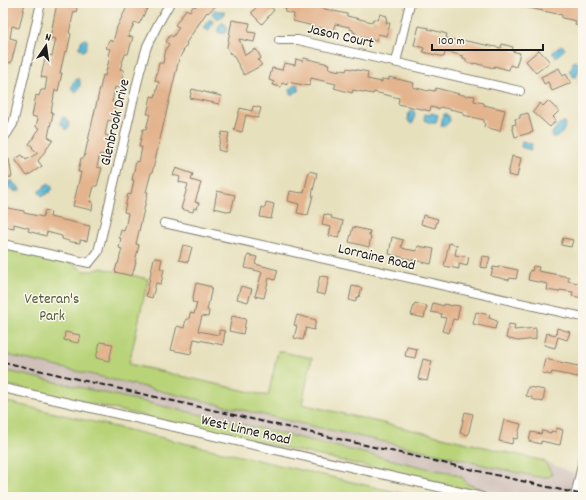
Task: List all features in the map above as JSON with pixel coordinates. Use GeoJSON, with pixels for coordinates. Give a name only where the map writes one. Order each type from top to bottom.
{"type":"FeatureCollection","features":[{"type":"Feature","properties":{"kind":"street"},"geometry":{"type":"LineString","coordinates":[[5,136],[13,124],[41,3]]}},
{"type":"Feature","properties":{"kind":"street","name":"Glenbrook Drive"},"geometry":{"type":"LineString","coordinates":[[3,244],[89,263],[98,252],[147,46],[170,3]]}},
{"type":"Feature","properties":{"kind":"street"},"geometry":{"type":"LineString","coordinates":[[396,62],[410,3]]}},
{"type":"Feature","properties":{"kind":"street","name":"Jason Court"},"geometry":{"type":"LineString","coordinates":[[279,40],[298,40],[520,91]]}},
{"type":"Feature","properties":{"kind":"street","name":"Lorraine Road"},"geometry":{"type":"LineString","coordinates":[[164,223],[583,317]]}},
{"type":"Feature","properties":{"kind":"street","name":"West Linne Road"},"geometry":{"type":"LineString","coordinates":[[3,388],[482,497]]}},
{"type":"Feature","properties":{"kind":"street"},"geometry":{"type":"LineString","coordinates":[[575,497],[583,460]]}},
{"type":"Feature","properties":{"kind":"shaded area"},"geometry":{"type":"Polygon","coordinates":[[[3,343],[129,364],[544,461],[576,474],[569,497],[501,497],[3,384],[3,343]]]}},
{"type":"Feature","properties":{"kind":"green space","name":"Veteran's Park"},"geometry":{"type":"Polygon","coordinates":[[[3,247],[71,263],[84,271],[93,271],[101,268],[148,279],[129,364],[268,396],[278,351],[312,358],[302,404],[544,461],[552,475],[548,477],[538,477],[487,466],[3,354],[3,247]]]}},
{"type":"Feature","properties":{"kind":"green space"},"geometry":{"type":"Polygon","coordinates":[[[3,370],[449,472],[462,477],[467,484],[479,488],[483,493],[3,384],[3,370]]]}},
{"type":"Feature","properties":{"kind":"green space"},"geometry":{"type":"Polygon","coordinates":[[[3,401],[417,497],[3,497],[3,401]]]}},
{"type":"Feature","properties":{"kind":"water"},"geometry":{"type":"Polygon","coordinates":[[[215,9],[217,11],[224,11],[224,15],[216,18],[212,14],[215,9]]]}},
{"type":"Feature","properties":{"kind":"water"},"geometry":{"type":"Polygon","coordinates":[[[209,20],[212,20],[213,23],[208,31],[203,28],[209,20]]]}},
{"type":"Feature","properties":{"kind":"water"},"geometry":{"type":"Polygon","coordinates":[[[222,23],[227,27],[224,34],[218,32],[218,27],[222,23]]]}},
{"type":"Feature","properties":{"kind":"water"},"geometry":{"type":"Polygon","coordinates":[[[85,39],[87,40],[87,45],[83,51],[79,47],[81,41],[85,39]]]}},
{"type":"Feature","properties":{"kind":"water"},"geometry":{"type":"Polygon","coordinates":[[[562,45],[565,49],[556,57],[552,53],[562,45]]]}},
{"type":"Feature","properties":{"kind":"water"},"geometry":{"type":"Polygon","coordinates":[[[576,61],[579,64],[576,77],[572,76],[569,70],[572,69],[573,62],[576,61]]]}},
{"type":"Feature","properties":{"kind":"water"},"geometry":{"type":"Polygon","coordinates":[[[77,79],[80,80],[79,87],[77,91],[74,91],[72,88],[73,83],[77,79]]]}},
{"type":"Feature","properties":{"kind":"water"},"geometry":{"type":"Polygon","coordinates":[[[295,84],[299,87],[299,91],[291,94],[290,89],[293,88],[295,84]]]}},
{"type":"Feature","properties":{"kind":"water"},"geometry":{"type":"Polygon","coordinates":[[[414,111],[415,113],[413,123],[410,123],[408,120],[409,113],[414,111]]]}},
{"type":"Feature","properties":{"kind":"water"},"geometry":{"type":"Polygon","coordinates":[[[431,113],[438,115],[436,123],[429,123],[424,120],[425,114],[430,115],[431,113]]]}},
{"type":"Feature","properties":{"kind":"water"},"geometry":{"type":"Polygon","coordinates":[[[444,114],[449,116],[450,121],[442,127],[441,125],[444,114]]]}},
{"type":"Feature","properties":{"kind":"water"},"geometry":{"type":"Polygon","coordinates":[[[64,117],[69,123],[69,127],[67,129],[65,129],[60,123],[64,117]]]}},
{"type":"Feature","properties":{"kind":"water"},"geometry":{"type":"Polygon","coordinates":[[[564,121],[566,123],[562,133],[553,138],[551,136],[553,134],[552,133],[560,123],[562,124],[564,121]]]}},
{"type":"Feature","properties":{"kind":"water"},"geometry":{"type":"Polygon","coordinates":[[[522,141],[532,144],[531,150],[521,147],[522,141]]]}},
{"type":"Feature","properties":{"kind":"water"},"geometry":{"type":"Polygon","coordinates":[[[9,181],[13,181],[13,184],[17,185],[20,189],[19,192],[17,190],[16,192],[14,189],[10,189],[8,187],[9,181]]]}},
{"type":"Feature","properties":{"kind":"water"},"geometry":{"type":"Polygon","coordinates":[[[50,184],[52,190],[49,193],[47,192],[46,195],[42,196],[39,191],[44,188],[45,185],[50,184]]]}},
{"type":"Feature","properties":{"kind":"building"},"geometry":{"type":"Polygon","coordinates":[[[7,3],[25,3],[19,28],[12,26],[10,38],[17,40],[11,63],[3,61],[3,22],[7,3]]]}},
{"type":"Feature","properties":{"kind":"building"},"geometry":{"type":"Polygon","coordinates":[[[57,3],[78,3],[76,12],[74,11],[69,33],[71,34],[67,52],[65,51],[58,91],[55,90],[51,112],[53,113],[48,137],[53,140],[38,161],[42,166],[27,176],[15,159],[22,155],[26,160],[38,153],[29,144],[40,128],[36,127],[38,118],[32,116],[36,95],[39,96],[41,90],[45,90],[47,78],[41,77],[46,54],[52,56],[56,39],[50,38],[57,3]]]}},
{"type":"Feature","properties":{"kind":"building"},"geometry":{"type":"Polygon","coordinates":[[[129,3],[146,3],[144,6],[148,7],[139,24],[135,22],[128,36],[133,37],[128,54],[125,54],[120,69],[124,70],[120,88],[115,87],[112,102],[116,103],[112,121],[108,120],[105,135],[109,136],[105,155],[100,154],[97,167],[102,168],[97,186],[94,186],[90,202],[93,202],[92,210],[73,206],[81,172],[78,172],[81,158],[84,158],[103,75],[105,76],[110,56],[108,55],[110,49],[106,48],[109,40],[113,42],[117,27],[129,3]]]}},
{"type":"Feature","properties":{"kind":"building"},"geometry":{"type":"Polygon","coordinates":[[[199,3],[219,3],[208,13],[207,12],[186,43],[187,44],[179,59],[152,173],[146,192],[148,192],[136,244],[139,245],[132,276],[115,272],[122,249],[119,248],[121,238],[119,238],[121,230],[124,231],[128,213],[124,212],[128,194],[131,195],[136,161],[139,162],[142,147],[139,147],[143,129],[146,129],[150,114],[147,114],[151,96],[155,97],[159,82],[155,81],[159,63],[163,63],[166,49],[169,44],[166,42],[170,35],[173,37],[179,27],[175,25],[186,9],[190,11],[194,5],[195,7],[199,3]]]}},
{"type":"Feature","properties":{"kind":"building"},"geometry":{"type":"Polygon","coordinates":[[[260,3],[266,3],[274,10],[262,24],[252,14],[260,3]]]}},
{"type":"Feature","properties":{"kind":"building"},"geometry":{"type":"Polygon","coordinates":[[[287,3],[321,3],[320,8],[347,14],[347,16],[372,22],[373,19],[378,20],[380,14],[387,16],[386,23],[390,23],[387,36],[378,34],[376,41],[355,36],[356,33],[350,29],[350,27],[335,24],[333,31],[293,21],[294,14],[285,12],[287,3]]]}},
{"type":"Feature","properties":{"kind":"building"},"geometry":{"type":"Polygon","coordinates":[[[521,3],[583,3],[583,26],[575,25],[576,21],[562,18],[562,15],[520,6],[521,3]]]}},
{"type":"Feature","properties":{"kind":"building"},"geometry":{"type":"Polygon","coordinates":[[[232,20],[250,23],[248,32],[256,33],[254,42],[239,39],[245,55],[256,49],[261,58],[258,60],[262,65],[244,75],[227,47],[232,20]]]}},
{"type":"Feature","properties":{"kind":"building"},"geometry":{"type":"Polygon","coordinates":[[[419,26],[447,34],[446,38],[501,48],[502,44],[513,47],[512,51],[520,53],[516,67],[510,65],[509,70],[494,66],[494,68],[466,62],[466,59],[463,58],[463,56],[452,53],[445,52],[444,57],[423,52],[424,48],[414,45],[419,26]]]}},
{"type":"Feature","properties":{"kind":"building"},"geometry":{"type":"Polygon","coordinates":[[[539,50],[550,62],[536,73],[526,61],[539,50]]]}},
{"type":"Feature","properties":{"kind":"building"},"geometry":{"type":"Polygon","coordinates":[[[304,58],[329,64],[328,68],[339,71],[339,69],[346,71],[347,68],[368,72],[367,79],[382,82],[382,79],[389,80],[389,77],[414,83],[413,87],[428,91],[435,91],[436,88],[467,96],[475,96],[474,101],[505,110],[500,131],[484,127],[484,120],[463,115],[463,112],[440,107],[439,109],[431,107],[430,111],[398,104],[399,98],[374,92],[373,94],[353,90],[352,93],[334,88],[336,84],[311,78],[309,86],[287,82],[287,85],[282,83],[281,87],[273,85],[274,82],[269,80],[272,68],[282,70],[284,63],[295,65],[296,59],[303,61],[304,58]]]}},
{"type":"Feature","properties":{"kind":"building"},"geometry":{"type":"Polygon","coordinates":[[[559,68],[563,76],[566,74],[571,83],[552,91],[548,82],[544,84],[541,77],[559,68]]]}},
{"type":"Feature","properties":{"kind":"building"},"geometry":{"type":"Polygon","coordinates":[[[192,89],[221,96],[219,104],[190,98],[192,89]]]}},
{"type":"Feature","properties":{"kind":"building"},"geometry":{"type":"Polygon","coordinates":[[[548,101],[559,111],[553,117],[556,120],[550,127],[533,112],[540,103],[543,106],[548,101]]]}},
{"type":"Feature","properties":{"kind":"building"},"geometry":{"type":"Polygon","coordinates":[[[253,106],[261,108],[258,118],[246,115],[242,132],[234,130],[240,108],[252,111],[253,106]]]}},
{"type":"Feature","properties":{"kind":"building"},"geometry":{"type":"Polygon","coordinates":[[[528,113],[533,132],[515,137],[512,125],[516,124],[515,119],[520,118],[520,115],[528,113]]]}},
{"type":"Feature","properties":{"kind":"building"},"geometry":{"type":"Polygon","coordinates":[[[222,132],[229,133],[225,152],[218,150],[222,132]]]}},
{"type":"Feature","properties":{"kind":"building"},"geometry":{"type":"Polygon","coordinates":[[[512,156],[521,158],[517,177],[508,175],[512,156]]]}},
{"type":"Feature","properties":{"kind":"building"},"geometry":{"type":"Polygon","coordinates":[[[9,159],[12,177],[3,178],[3,160],[9,159]]]}},
{"type":"Feature","properties":{"kind":"building"},"geometry":{"type":"Polygon","coordinates":[[[176,168],[193,174],[191,180],[201,183],[195,202],[199,203],[197,209],[194,208],[193,212],[181,209],[188,184],[179,182],[180,177],[173,175],[176,168]]]}},
{"type":"Feature","properties":{"kind":"building"},"geometry":{"type":"Polygon","coordinates":[[[309,171],[317,173],[308,215],[297,213],[299,204],[288,201],[290,191],[304,193],[309,171]]]}},
{"type":"Feature","properties":{"kind":"building"},"geometry":{"type":"Polygon","coordinates":[[[217,191],[235,195],[231,212],[214,208],[217,191]]]}},
{"type":"Feature","properties":{"kind":"building"},"geometry":{"type":"Polygon","coordinates":[[[266,202],[274,204],[271,219],[260,217],[262,207],[265,208],[266,202]]]}},
{"type":"Feature","properties":{"kind":"building"},"geometry":{"type":"Polygon","coordinates":[[[3,207],[24,211],[24,213],[43,217],[45,210],[51,212],[50,217],[90,226],[87,241],[80,240],[80,243],[72,242],[62,239],[62,236],[47,232],[46,236],[28,231],[29,228],[14,224],[14,228],[3,226],[3,207]]]}},
{"type":"Feature","properties":{"kind":"building"},"geometry":{"type":"Polygon","coordinates":[[[324,214],[332,216],[331,218],[343,221],[339,238],[329,236],[331,227],[322,225],[324,214]]]}},
{"type":"Feature","properties":{"kind":"building"},"geometry":{"type":"Polygon","coordinates":[[[423,215],[438,219],[435,228],[421,224],[423,215]]]}},
{"type":"Feature","properties":{"kind":"building"},"geometry":{"type":"Polygon","coordinates":[[[353,227],[370,231],[369,236],[371,236],[369,247],[349,242],[353,227]]]}},
{"type":"Feature","properties":{"kind":"building"},"geometry":{"type":"Polygon","coordinates":[[[392,237],[403,240],[401,247],[405,249],[417,251],[418,246],[434,249],[431,264],[389,254],[392,237]]]}},
{"type":"Feature","properties":{"kind":"building"},"geometry":{"type":"Polygon","coordinates":[[[563,238],[573,240],[571,247],[561,245],[563,238]]]}},
{"type":"Feature","properties":{"kind":"building"},"geometry":{"type":"Polygon","coordinates":[[[449,243],[457,245],[455,255],[469,257],[467,266],[459,264],[459,269],[444,266],[449,243]]]}},
{"type":"Feature","properties":{"kind":"building"},"geometry":{"type":"Polygon","coordinates":[[[183,245],[192,247],[188,262],[179,260],[183,245]]]}},
{"type":"Feature","properties":{"kind":"building"},"geometry":{"type":"Polygon","coordinates":[[[248,255],[257,257],[255,264],[278,270],[275,280],[269,278],[264,298],[255,296],[262,272],[245,268],[248,255]]]}},
{"type":"Feature","properties":{"kind":"building"},"geometry":{"type":"Polygon","coordinates":[[[482,256],[490,257],[487,268],[480,267],[482,256]]]}},
{"type":"Feature","properties":{"kind":"building"},"geometry":{"type":"Polygon","coordinates":[[[154,258],[162,259],[160,268],[164,269],[161,284],[156,283],[152,298],[146,296],[154,258]]]}},
{"type":"Feature","properties":{"kind":"building"},"geometry":{"type":"Polygon","coordinates":[[[499,266],[518,270],[516,279],[510,278],[509,280],[491,276],[493,267],[499,268],[499,266]]]}},
{"type":"Feature","properties":{"kind":"building"},"geometry":{"type":"Polygon","coordinates":[[[533,266],[539,267],[538,271],[569,277],[568,281],[583,284],[583,298],[572,296],[573,292],[547,290],[548,284],[528,280],[530,270],[532,271],[533,266]]]}},
{"type":"Feature","properties":{"kind":"building"},"geometry":{"type":"Polygon","coordinates":[[[320,276],[329,277],[325,295],[316,293],[320,276]]]}},
{"type":"Feature","properties":{"kind":"building"},"geometry":{"type":"Polygon","coordinates":[[[196,283],[212,287],[207,310],[209,311],[208,317],[202,316],[198,331],[219,335],[219,330],[225,331],[223,345],[194,339],[191,354],[171,350],[177,326],[184,328],[186,319],[189,319],[190,313],[194,314],[197,303],[192,302],[196,283]]]}},
{"type":"Feature","properties":{"kind":"building"},"geometry":{"type":"Polygon","coordinates":[[[241,286],[252,289],[248,302],[237,299],[241,286]]]}},
{"type":"Feature","properties":{"kind":"building"},"geometry":{"type":"Polygon","coordinates":[[[352,286],[362,288],[359,297],[357,297],[355,302],[349,300],[352,286]]]}},
{"type":"Feature","properties":{"kind":"building"},"geometry":{"type":"Polygon","coordinates":[[[415,303],[427,306],[424,318],[411,315],[415,303]]]}},
{"type":"Feature","properties":{"kind":"building"},"geometry":{"type":"Polygon","coordinates":[[[433,303],[444,306],[444,304],[460,306],[457,320],[453,319],[449,333],[442,331],[446,318],[441,317],[442,314],[431,312],[433,303]]]}},
{"type":"Feature","properties":{"kind":"building"},"geometry":{"type":"Polygon","coordinates":[[[476,312],[490,315],[489,318],[497,321],[495,329],[473,324],[476,312]]]}},
{"type":"Feature","properties":{"kind":"building"},"geometry":{"type":"Polygon","coordinates":[[[297,315],[316,320],[314,330],[306,328],[303,340],[294,338],[297,326],[294,325],[297,315]]]}},
{"type":"Feature","properties":{"kind":"building"},"geometry":{"type":"Polygon","coordinates":[[[232,316],[246,319],[243,334],[229,331],[232,316]]]}},
{"type":"Feature","properties":{"kind":"building"},"geometry":{"type":"Polygon","coordinates":[[[509,324],[515,325],[514,330],[536,328],[536,339],[518,341],[506,338],[509,324]]]}},
{"type":"Feature","properties":{"kind":"building"},"geometry":{"type":"Polygon","coordinates":[[[557,328],[570,332],[567,340],[558,337],[555,348],[544,345],[547,333],[556,335],[557,328]]]}},
{"type":"Feature","properties":{"kind":"building"},"geometry":{"type":"Polygon","coordinates":[[[65,332],[80,335],[78,343],[64,340],[65,332]]]}},
{"type":"Feature","properties":{"kind":"building"},"geometry":{"type":"Polygon","coordinates":[[[100,342],[113,344],[109,361],[96,358],[100,342]]]}},
{"type":"Feature","properties":{"kind":"building"},"geometry":{"type":"Polygon","coordinates":[[[407,347],[417,349],[415,358],[405,356],[407,347]]]}},
{"type":"Feature","properties":{"kind":"building"},"geometry":{"type":"Polygon","coordinates":[[[423,359],[432,361],[427,381],[418,379],[423,359]]]}},
{"type":"Feature","properties":{"kind":"building"},"geometry":{"type":"Polygon","coordinates":[[[545,359],[583,367],[583,378],[552,372],[551,375],[542,373],[545,359]]]}},
{"type":"Feature","properties":{"kind":"building"},"geometry":{"type":"Polygon","coordinates":[[[528,387],[545,390],[543,402],[526,396],[528,387]]]}},
{"type":"Feature","properties":{"kind":"building"},"geometry":{"type":"Polygon","coordinates":[[[465,412],[473,414],[468,435],[460,433],[465,412]]]}},
{"type":"Feature","properties":{"kind":"building"},"geometry":{"type":"Polygon","coordinates":[[[504,420],[521,424],[517,439],[513,438],[512,444],[499,441],[504,420]]]}},
{"type":"Feature","properties":{"kind":"building"},"geometry":{"type":"Polygon","coordinates":[[[557,428],[563,430],[560,445],[541,441],[541,444],[529,441],[531,432],[541,434],[542,431],[551,433],[551,431],[556,432],[557,428]]]}},
{"type":"Feature","properties":{"kind":"railway"},"geometry":{"type":"LineString","coordinates":[[3,362],[583,495]]}}]}
